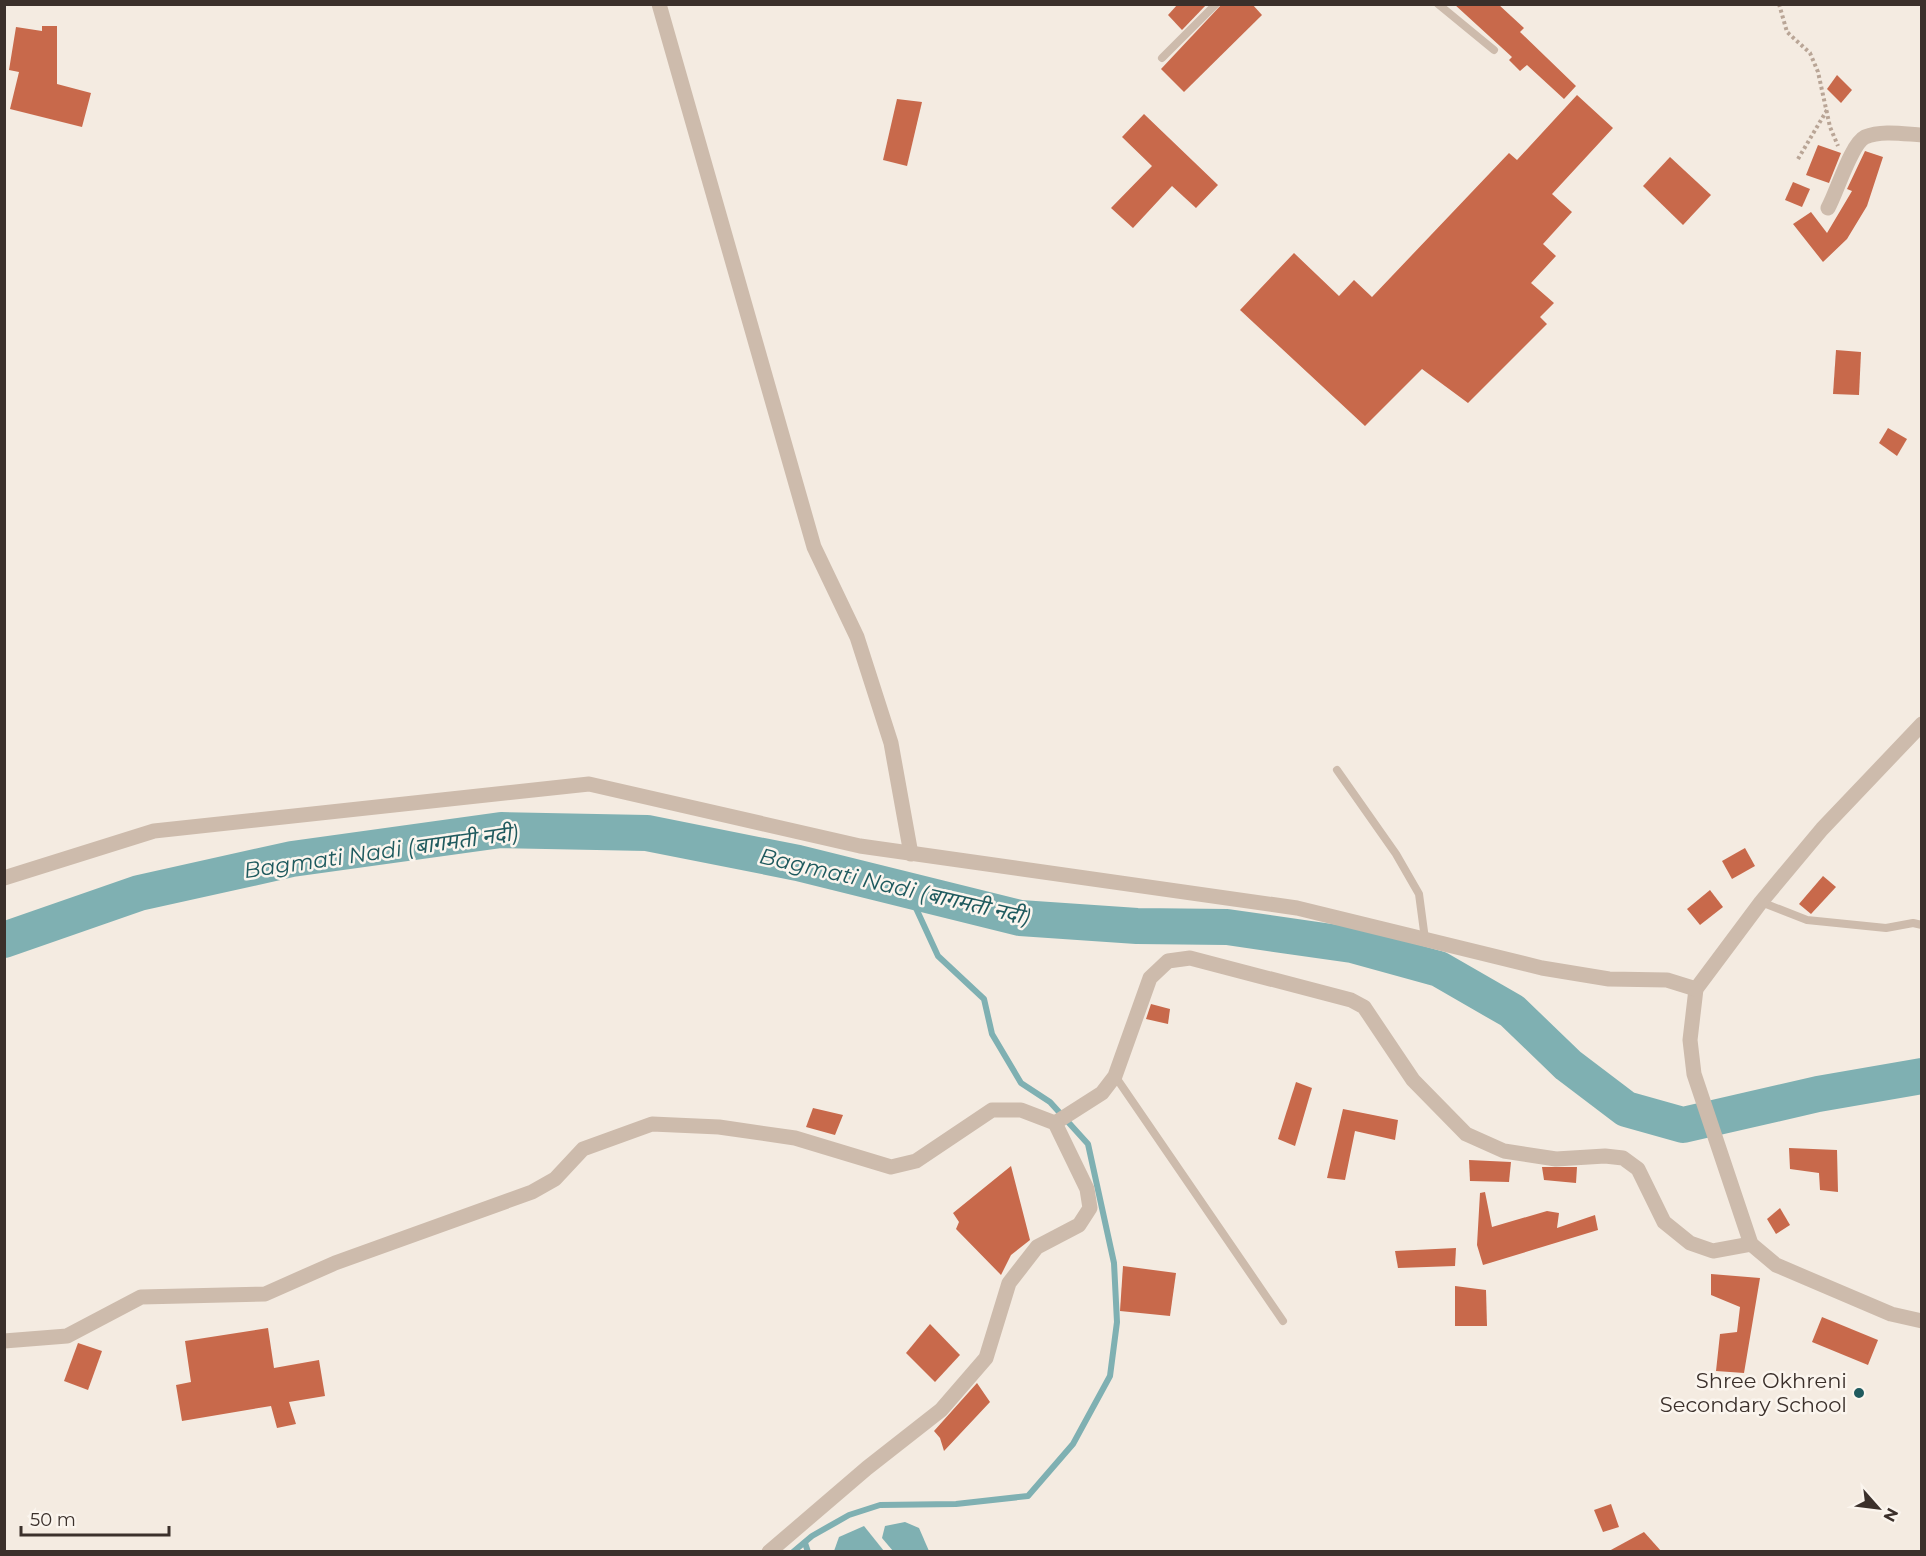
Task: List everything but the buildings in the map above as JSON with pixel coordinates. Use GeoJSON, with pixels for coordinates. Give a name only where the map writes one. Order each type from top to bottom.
{"type":"FeatureCollection","features":[{"type":"Feature","properties":{"kind":"street"},"geometry":{"type":"LineString","coordinates":[[659,4],[814,548],[857,637],[891,743],[911,854]]}},
{"type":"Feature","properties":{"kind":"street"},"geometry":{"type":"LineString","coordinates":[[1828,208],[1837,191],[1852,150],[1863,138],[1883,133],[1922,135]]}},
{"type":"Feature","properties":{"kind":"street"},"geometry":{"type":"LineString","coordinates":[[1922,724],[1822,829],[1761,902],[1696,990],[1690,1040],[1694,1074],[1751,1244],[1776,1265],[1891,1314],[1922,1322]]}},
{"type":"Feature","properties":{"kind":"street"},"geometry":{"type":"LineString","coordinates":[[4,878],[154,831],[589,784],[860,846],[1297,908],[1542,968],[1609,979],[1667,980],[1696,990]]}},
{"type":"Feature","properties":{"kind":"street"},"geometry":{"type":"LineString","coordinates":[[1055,1124],[1102,1093],[1115,1076],[1150,978],[1168,961],[1190,957],[1351,1000],[1364,1007],[1413,1080],[1466,1134],[1504,1151],[1545,1157],[1623,1158],[1638,1169],[1664,1222],[1690,1243],[1713,1251],[1751,1244]]}},
{"type":"Feature","properties":{"kind":"street"},"geometry":{"type":"LineString","coordinates":[[4,1341],[66,1336],[141,1298],[265,1294],[335,1263],[532,1192],[555,1179],[583,1149],[652,1124],[719,1126],[795,1138],[891,1167],[916,1161],[992,1110],[1021,1110],[1055,1124],[1087,1189],[1090,1208],[1079,1225],[1037,1247],[1009,1283],[986,1358],[941,1410],[867,1468],[769,1551]]}},
{"type":"Feature","properties":{"kind":"lane"},"geometry":{"type":"LineString","coordinates":[[1162,58],[1216,4]]}},
{"type":"Feature","properties":{"kind":"lane"},"geometry":{"type":"LineString","coordinates":[[1438,4],[1494,50]]}},
{"type":"Feature","properties":{"kind":"lane"},"geometry":{"type":"LineString","coordinates":[[1337,770],[1396,854],[1419,894],[1425,939]]}},
{"type":"Feature","properties":{"kind":"lane"},"geometry":{"type":"LineString","coordinates":[[1761,902],[1807,920],[1886,928],[1913,923],[1922,925]]}},
{"type":"Feature","properties":{"kind":"lane"},"geometry":{"type":"LineString","coordinates":[[1115,1076],[1283,1321]]}},
{"type":"Feature","properties":{"kind":"path"},"geometry":{"type":"LineString","coordinates":[[1779,4],[1787,32],[1810,53],[1822,84],[1830,127],[1840,150]]}},
{"type":"Feature","properties":{"kind":"path"},"geometry":{"type":"LineString","coordinates":[[1798,159],[1827,109]]}},
{"type":"Feature","properties":{"kind":"water"},"geometry":{"type":"Polygon","coordinates":[[[905,1522],[919,1528],[929,1551],[893,1551],[882,1538],[885,1526],[905,1522]]]}},
{"type":"Feature","properties":{"kind":"water"},"geometry":{"type":"Polygon","coordinates":[[[864,1526],[884,1551],[834,1551],[839,1537],[864,1526]]]}},
{"type":"Feature","properties":{"kind":"waterway","name":"Bagmati Nadi (बागमती नदी)"},"geometry":{"type":"LineString","coordinates":[[4,940],[139,893],[292,859],[501,830],[647,833],[798,863],[1020,918],[1137,926],[1227,927],[1352,945],[1439,969],[1512,1011],[1568,1065],[1626,1109],[1683,1125],[1818,1094],[1922,1076]]}},
{"type":"Feature","properties":{"kind":"waterway"},"geometry":{"type":"LineString","coordinates":[[793,1552],[812,1536],[849,1515],[880,1505],[956,1504],[1028,1496],[1073,1444],[1110,1376],[1117,1322],[1114,1263],[1088,1144],[1050,1102],[1021,1083],[992,1034],[984,999],[938,956],[909,893]]}},
{"type":"Feature","properties":{"kind":"waterway"},"geometry":{"type":"LineString","coordinates":[[805,1543],[808,1552]]}},
{"type":"Feature","properties":{"kind":"place","name":"Shree Okhreni Secondary School"},"geometry":{"type":"Point","coordinates":[1859,1393]}}]}
